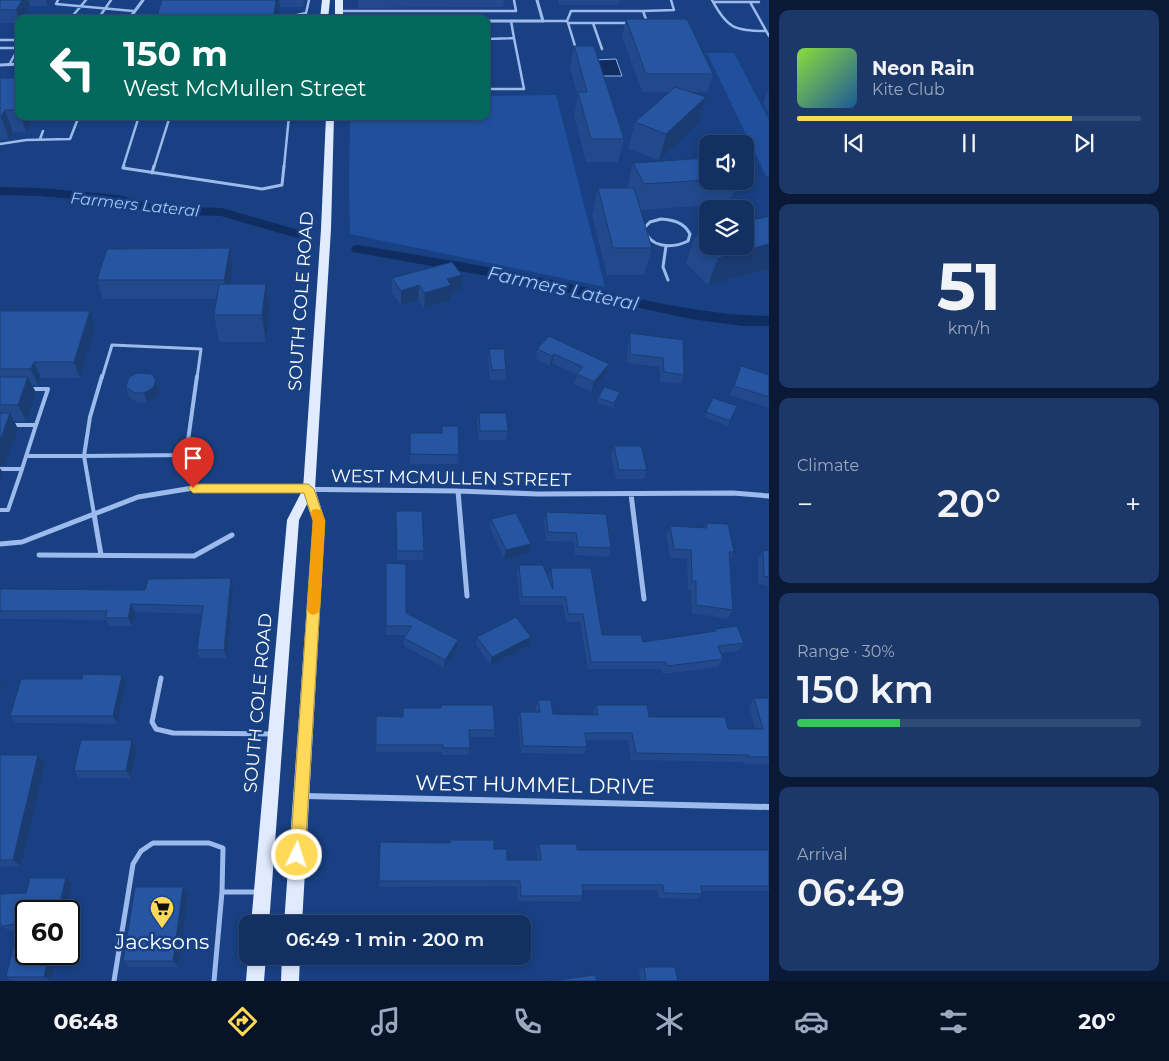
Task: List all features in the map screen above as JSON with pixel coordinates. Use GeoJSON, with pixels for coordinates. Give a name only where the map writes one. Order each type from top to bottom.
{"type":"FeatureCollection","features":[{"type":"Feature","properties":{"kind":"main road"},"geometry":{"type":"LineString","coordinates":[[324,15],[326,0]]}},
{"type":"Feature","properties":{"kind":"main road"},"geometry":{"type":"LineString","coordinates":[[338,15],[339,0]]}},
{"type":"Feature","properties":{"kind":"main road","name":"SOUTH COLE ROAD"},"geometry":{"type":"LineString","coordinates":[[261,915],[293,520],[308,489],[326,229],[330,120]]}},
{"type":"Feature","properties":{"kind":"main road","name":"SOUTH COLE ROAD"},"geometry":{"type":"LineString","coordinates":[[294,915],[319,521],[308,489]]}},
{"type":"Feature","properties":{"kind":"main road"},"geometry":{"type":"LineString","coordinates":[[255,981],[256,965]]}},
{"type":"Feature","properties":{"kind":"main road"},"geometry":{"type":"LineString","coordinates":[[290,981],[291,965]]}},
{"type":"Feature","properties":{"kind":"street"},"geometry":{"type":"LineString","coordinates":[[131,15],[143,0]]}},
{"type":"Feature","properties":{"kind":"street"},"geometry":{"type":"LineString","coordinates":[[490,21],[543,21],[537,0]]}},
{"type":"Feature","properties":{"kind":"street"},"geometry":{"type":"LineString","coordinates":[[0,65],[15,64]]}},
{"type":"Feature","properties":{"kind":"street","name":"WEST MCMULLEN STREET"},"geometry":{"type":"LineString","coordinates":[[0,544],[22,542],[138,497],[193,488],[458,491],[538,494],[733,493],[769,496]]}},
{"type":"Feature","properties":{"kind":"street"},"geometry":{"type":"LineString","coordinates":[[458,491],[467,596]]}},
{"type":"Feature","properties":{"kind":"street"},"geometry":{"type":"LineString","coordinates":[[631,494],[644,599]]}},
{"type":"Feature","properties":{"kind":"street"},"geometry":{"type":"LineString","coordinates":[[94,514],[101,556]]}},
{"type":"Feature","properties":{"kind":"street"},"geometry":{"type":"LineString","coordinates":[[39,555],[194,556],[232,535]]}},
{"type":"Feature","properties":{"kind":"street","name":"WEST HUMMEL DRIVE"},"geometry":{"type":"LineString","coordinates":[[301,796],[769,807]]}},
{"type":"Feature","properties":{"kind":"lane"},"geometry":{"type":"LineString","coordinates":[[58,0],[56,4],[133,11]]}},
{"type":"Feature","properties":{"kind":"lane"},"geometry":{"type":"LineString","coordinates":[[72,15],[86,0]]}},
{"type":"Feature","properties":{"kind":"lane"},"geometry":{"type":"LineString","coordinates":[[101,15],[111,0]]}},
{"type":"Feature","properties":{"kind":"lane"},"geometry":{"type":"LineString","coordinates":[[297,15],[306,13],[309,0]]}},
{"type":"Feature","properties":{"kind":"lane"},"geometry":{"type":"LineString","coordinates":[[338,15],[516,11],[514,0]]}},
{"type":"Feature","properties":{"kind":"lane"},"geometry":{"type":"LineString","coordinates":[[576,49],[568,22],[571,11],[674,10],[671,0]]}},
{"type":"Feature","properties":{"kind":"lane"},"geometry":{"type":"LineString","coordinates":[[759,2],[713,1],[723,22],[730,27],[746,31],[766,32]]}},
{"type":"Feature","properties":{"kind":"lane"},"geometry":{"type":"LineString","coordinates":[[750,2],[769,36]]}},
{"type":"Feature","properties":{"kind":"lane"},"geometry":{"type":"LineString","coordinates":[[464,11],[464,15]]}},
{"type":"Feature","properties":{"kind":"lane"},"geometry":{"type":"LineString","coordinates":[[643,11],[647,23]]}},
{"type":"Feature","properties":{"kind":"lane"},"geometry":{"type":"LineString","coordinates":[[490,89],[524,89],[510,21]]}},
{"type":"Feature","properties":{"kind":"lane"},"geometry":{"type":"LineString","coordinates":[[543,21],[629,23]]}},
{"type":"Feature","properties":{"kind":"lane"},"geometry":{"type":"LineString","coordinates":[[593,23],[602,49]]}},
{"type":"Feature","properties":{"kind":"lane"},"geometry":{"type":"LineString","coordinates":[[490,38],[514,38]]}},
{"type":"Feature","properties":{"kind":"lane"},"geometry":{"type":"LineString","coordinates":[[0,40],[15,40]]}},
{"type":"Feature","properties":{"kind":"lane"},"geometry":{"type":"LineString","coordinates":[[0,48],[15,48]]}},
{"type":"Feature","properties":{"kind":"lane"},"geometry":{"type":"LineString","coordinates":[[9,64],[15,54]]}},
{"type":"Feature","properties":{"kind":"lane"},"geometry":{"type":"LineString","coordinates":[[0,144],[40,139],[70,139],[77,120]]}},
{"type":"Feature","properties":{"kind":"lane"},"geometry":{"type":"LineString","coordinates":[[138,120],[123,168],[152,174],[262,189],[282,185],[289,120]]}},
{"type":"Feature","properties":{"kind":"lane"},"geometry":{"type":"LineString","coordinates":[[152,174],[169,120]]}},
{"type":"Feature","properties":{"kind":"lane"},"geometry":{"type":"LineString","coordinates":[[40,139],[43,131]]}},
{"type":"Feature","properties":{"kind":"lane"},"geometry":{"type":"LineString","coordinates":[[655,220],[668,220],[680,223],[688,230],[690,238],[684,244],[666,246],[649,239],[644,232],[646,225],[655,220]]}},
{"type":"Feature","properties":{"kind":"lane"},"geometry":{"type":"LineString","coordinates":[[666,246],[663,267],[668,280]]}},
{"type":"Feature","properties":{"kind":"lane"},"geometry":{"type":"LineString","coordinates":[[26,456],[84,456],[186,455],[201,349],[112,345],[90,417],[84,456],[94,514]]}},
{"type":"Feature","properties":{"kind":"lane"},"geometry":{"type":"LineString","coordinates":[[0,510],[8,510],[48,389],[29,389]]}},
{"type":"Feature","properties":{"kind":"lane"},"geometry":{"type":"LineString","coordinates":[[9,425],[36,425]]}},
{"type":"Feature","properties":{"kind":"lane"},"geometry":{"type":"LineString","coordinates":[[0,469],[22,469]]}},
{"type":"Feature","properties":{"kind":"lane"},"geometry":{"type":"LineString","coordinates":[[161,678],[152,722],[156,729],[173,733],[275,734]]}},
{"type":"Feature","properties":{"kind":"lane"},"geometry":{"type":"LineString","coordinates":[[114,981],[134,864],[141,851],[153,843],[208,842],[223,848],[222,892],[214,981]]}},
{"type":"Feature","properties":{"kind":"lane"},"geometry":{"type":"LineString","coordinates":[[222,892],[262,892]]}},
{"type":"Feature","properties":{"kind":"shaded area"},"geometry":{"type":"Polygon","coordinates":[[[707,53],[734,53],[769,120],[769,176],[766,176],[754,151],[754,135],[746,135],[707,53]]]}},
{"type":"Feature","properties":{"kind":"shaded area"},"geometry":{"type":"Polygon","coordinates":[[[616,59],[622,76],[600,76],[594,60],[616,59]]]}},
{"type":"Feature","properties":{"kind":"shaded area"},"geometry":{"type":"Polygon","coordinates":[[[556,95],[605,287],[350,234],[350,120],[490,120],[490,96],[556,95]]]}},
{"type":"Feature","properties":{"kind":"building"},"geometry":{"type":"Polygon","coordinates":[[[0,0],[22,0],[16,10],[0,10],[0,0]]]}},
{"type":"Feature","properties":{"kind":"building"},"geometry":{"type":"Polygon","coordinates":[[[162,0],[276,0],[274,15],[157,15],[162,0]]]}},
{"type":"Feature","properties":{"kind":"building"},"geometry":{"type":"Polygon","coordinates":[[[626,19],[687,19],[713,74],[646,74],[626,19]]]}},
{"type":"Feature","properties":{"kind":"building"},"geometry":{"type":"Polygon","coordinates":[[[574,46],[594,46],[624,139],[591,139],[578,92],[587,92],[574,46]]]}},
{"type":"Feature","properties":{"kind":"building"},"geometry":{"type":"Polygon","coordinates":[[[0,78],[15,78],[15,110],[5,110],[0,117],[0,78]]]}},
{"type":"Feature","properties":{"kind":"building"},"geometry":{"type":"Polygon","coordinates":[[[675,87],[706,97],[666,134],[635,122],[675,87]]]}},
{"type":"Feature","properties":{"kind":"building"},"geometry":{"type":"Polygon","coordinates":[[[699,159],[699,181],[644,184],[633,163],[699,159]]]}},
{"type":"Feature","properties":{"kind":"building"},"geometry":{"type":"Polygon","coordinates":[[[598,188],[634,188],[652,248],[613,248],[598,188]]]}},
{"type":"Feature","properties":{"kind":"building"},"geometry":{"type":"Polygon","coordinates":[[[769,216],[769,244],[754,248],[754,220],[769,216]]]}},
{"type":"Feature","properties":{"kind":"building"},"geometry":{"type":"Polygon","coordinates":[[[230,248],[224,280],[97,280],[107,249],[230,248]]]}},
{"type":"Feature","properties":{"kind":"building"},"geometry":{"type":"Polygon","coordinates":[[[715,255],[729,255],[718,258],[715,255]]]}},
{"type":"Feature","properties":{"kind":"building"},"geometry":{"type":"Polygon","coordinates":[[[452,262],[462,275],[447,279],[451,285],[425,293],[419,285],[401,291],[392,278],[452,262]]]}},
{"type":"Feature","properties":{"kind":"building"},"geometry":{"type":"Polygon","coordinates":[[[219,284],[266,284],[262,315],[214,315],[219,284]]]}},
{"type":"Feature","properties":{"kind":"building"},"geometry":{"type":"Polygon","coordinates":[[[0,311],[90,311],[74,362],[34,362],[31,369],[0,369],[0,311]]]}},
{"type":"Feature","properties":{"kind":"building"},"geometry":{"type":"Polygon","coordinates":[[[630,333],[683,340],[684,375],[664,372],[663,358],[630,354],[630,333]]]}},
{"type":"Feature","properties":{"kind":"building"},"geometry":{"type":"Polygon","coordinates":[[[549,336],[609,364],[594,382],[577,374],[583,367],[554,354],[552,356],[537,349],[549,336]]]}},
{"type":"Feature","properties":{"kind":"building"},"geometry":{"type":"Polygon","coordinates":[[[489,349],[504,349],[506,370],[492,370],[489,349]]]}},
{"type":"Feature","properties":{"kind":"building"},"geometry":{"type":"Polygon","coordinates":[[[741,366],[769,375],[769,397],[734,386],[741,366]]]}},
{"type":"Feature","properties":{"kind":"building"},"geometry":{"type":"Polygon","coordinates":[[[137,373],[152,374],[156,380],[153,388],[144,393],[135,393],[126,387],[129,377],[137,373]]]}},
{"type":"Feature","properties":{"kind":"building"},"geometry":{"type":"Polygon","coordinates":[[[0,377],[28,377],[18,405],[0,405],[0,377]]]}},
{"type":"Feature","properties":{"kind":"building"},"geometry":{"type":"Polygon","coordinates":[[[604,387],[620,392],[614,403],[598,398],[604,387]]]}},
{"type":"Feature","properties":{"kind":"building"},"geometry":{"type":"Polygon","coordinates":[[[713,398],[737,406],[730,421],[706,412],[713,398]]]}},
{"type":"Feature","properties":{"kind":"building"},"geometry":{"type":"Polygon","coordinates":[[[0,413],[10,413],[0,441],[0,413]]]}},
{"type":"Feature","properties":{"kind":"building"},"geometry":{"type":"Polygon","coordinates":[[[479,413],[506,413],[508,431],[480,431],[479,413]]]}},
{"type":"Feature","properties":{"kind":"building"},"geometry":{"type":"Polygon","coordinates":[[[442,426],[458,426],[459,455],[410,454],[410,433],[442,433],[442,426]]]}},
{"type":"Feature","properties":{"kind":"building"},"geometry":{"type":"Polygon","coordinates":[[[614,446],[641,446],[647,470],[619,470],[614,446]]]}},
{"type":"Feature","properties":{"kind":"building"},"geometry":{"type":"Polygon","coordinates":[[[396,511],[422,511],[424,551],[397,551],[396,511]]]}},
{"type":"Feature","properties":{"kind":"building"},"geometry":{"type":"Polygon","coordinates":[[[546,512],[606,514],[611,548],[578,547],[576,533],[548,532],[546,512]]]}},
{"type":"Feature","properties":{"kind":"building"},"geometry":{"type":"Polygon","coordinates":[[[516,513],[531,544],[506,550],[491,519],[516,513]]]}},
{"type":"Feature","properties":{"kind":"building"},"geometry":{"type":"Polygon","coordinates":[[[706,523],[728,524],[734,552],[729,552],[733,610],[696,605],[696,581],[692,581],[691,550],[674,549],[670,526],[707,528],[706,523]]]}},
{"type":"Feature","properties":{"kind":"building"},"geometry":{"type":"Polygon","coordinates":[[[763,550],[769,551],[769,577],[764,576],[763,550]]]}},
{"type":"Feature","properties":{"kind":"building"},"geometry":{"type":"Polygon","coordinates":[[[386,563],[406,564],[406,613],[458,640],[445,660],[404,638],[412,626],[386,626],[386,563]]]}},
{"type":"Feature","properties":{"kind":"building"},"geometry":{"type":"Polygon","coordinates":[[[519,565],[543,565],[553,589],[551,568],[591,568],[602,635],[641,635],[643,642],[737,626],[744,643],[718,646],[723,659],[668,666],[666,662],[591,662],[583,614],[568,614],[566,597],[522,597],[519,565]]]}},
{"type":"Feature","properties":{"kind":"building"},"geometry":{"type":"Polygon","coordinates":[[[231,578],[224,650],[197,650],[203,606],[131,604],[128,618],[105,618],[107,611],[0,611],[0,589],[145,590],[148,579],[231,578]]]}},
{"type":"Feature","properties":{"kind":"building"},"geometry":{"type":"Polygon","coordinates":[[[516,617],[531,637],[492,657],[477,637],[516,617]]]}},
{"type":"Feature","properties":{"kind":"building"},"geometry":{"type":"Polygon","coordinates":[[[83,674],[122,675],[113,716],[10,716],[21,679],[82,679],[83,674]]]}},
{"type":"Feature","properties":{"kind":"building"},"geometry":{"type":"Polygon","coordinates":[[[754,698],[769,698],[769,757],[636,753],[632,733],[585,733],[587,747],[523,746],[520,712],[540,712],[538,700],[551,700],[553,714],[598,715],[596,705],[647,705],[649,717],[725,717],[728,729],[763,729],[754,698]]]}},
{"type":"Feature","properties":{"kind":"building"},"geometry":{"type":"Polygon","coordinates":[[[441,705],[493,705],[495,730],[469,730],[470,748],[443,748],[443,745],[376,745],[376,716],[403,717],[403,708],[441,708],[441,705]]]}},
{"type":"Feature","properties":{"kind":"building"},"geometry":{"type":"Polygon","coordinates":[[[81,740],[132,740],[126,771],[74,771],[81,740]]]}},
{"type":"Feature","properties":{"kind":"building"},"geometry":{"type":"Polygon","coordinates":[[[0,755],[38,755],[13,860],[0,860],[0,755]]]}},
{"type":"Feature","properties":{"kind":"building"},"geometry":{"type":"Polygon","coordinates":[[[450,840],[494,840],[494,849],[507,849],[507,860],[541,860],[539,844],[577,844],[577,850],[769,850],[769,886],[701,886],[702,894],[664,893],[663,885],[582,885],[583,896],[521,896],[520,881],[379,881],[380,842],[450,843],[450,840]]]}},
{"type":"Feature","properties":{"kind":"building"},"geometry":{"type":"Polygon","coordinates":[[[30,878],[66,878],[61,900],[15,900],[15,924],[4,926],[0,924],[0,894],[26,893],[30,878]]]}},
{"type":"Feature","properties":{"kind":"building"},"geometry":{"type":"Polygon","coordinates":[[[135,887],[183,887],[173,961],[123,961],[135,887]]]}},
{"type":"Feature","properties":{"kind":"building"},"geometry":{"type":"Polygon","coordinates":[[[15,940],[15,965],[47,965],[44,977],[6,977],[15,940]]]}},
{"type":"Feature","properties":{"kind":"building"},"geometry":{"type":"Polygon","coordinates":[[[644,967],[675,967],[678,981],[646,981],[644,967]]]}},
{"type":"Feature","properties":{"kind":"building"},"geometry":{"type":"Polygon","coordinates":[[[595,975],[597,981],[549,981],[595,975]]]}},
{"type":"Feature","properties":{"kind":"waterway","name":"Farmers Lateral"},"geometry":{"type":"LineString","coordinates":[[0,191],[40,192],[118,199],[159,210],[222,212],[297,234]]}},
{"type":"Feature","properties":{"kind":"waterway","name":"Farmers Lateral"},"geometry":{"type":"LineString","coordinates":[[358,249],[510,276],[664,310],[743,321],[769,321]]}},
{"type":"Feature","properties":{"kind":"slow traffic"},"geometry":{"type":"LineString","coordinates":[[313,609],[319,521],[316,513]]}},
{"type":"Feature","properties":{"kind":"place","name":"Jacksons"},"geometry":{"type":"Point","coordinates":[162,929]}},
{"type":"Feature","properties":{"kind":"route"},"geometry":{"type":"LineString","coordinates":[[193,488],[308,489],[319,521],[297,855]]}}]}
